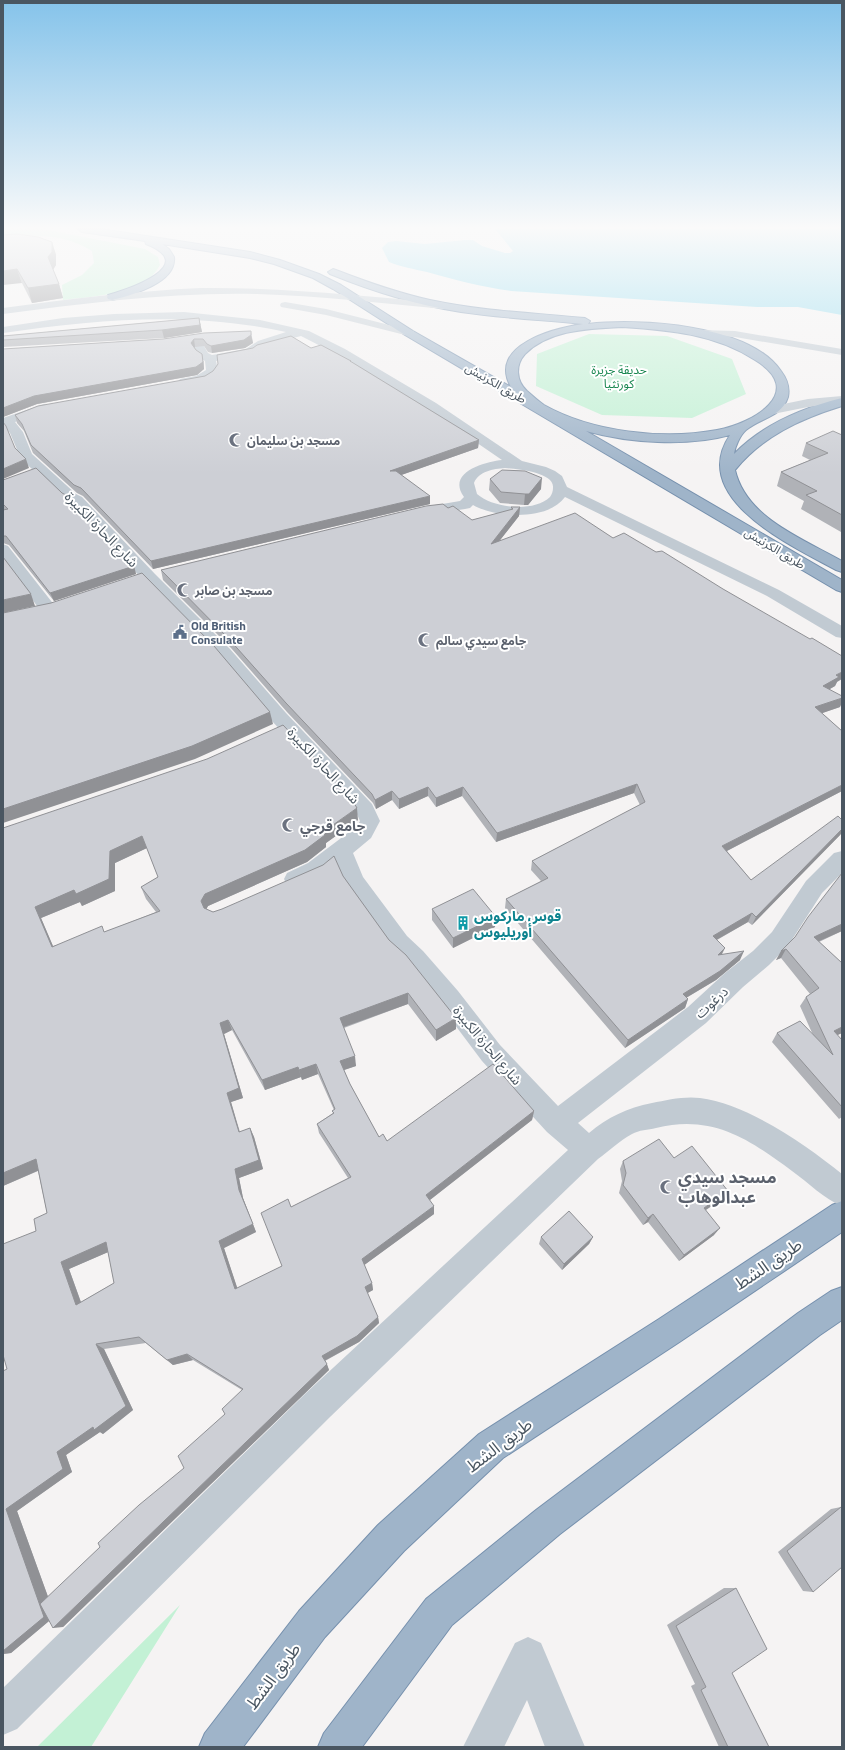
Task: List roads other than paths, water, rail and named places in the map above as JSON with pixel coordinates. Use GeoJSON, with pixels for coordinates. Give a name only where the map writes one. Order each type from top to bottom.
{"type":"FeatureCollection","features":[{"type":"Feature","properties":{"kind":"highway","name":"طريق الكرنيش"},"geometry":{"type":"LineString","coordinates":[[375,311],[409,334],[540,409],[842,587]]}},
{"type":"Feature","properties":{"kind":"highway"},"geometry":{"type":"LineString","coordinates":[[478,311],[622,324],[661,326],[699,332],[725,340],[766,361],[781,381],[783,391],[780,401],[773,410],[741,428],[710,435],[637,436],[600,430],[567,421],[540,409],[524,397],[514,385],[511,373],[513,361],[521,351],[534,342],[552,334],[596,325],[622,324]]}},
{"type":"Feature","properties":{"kind":"highway"},"geometry":{"type":"LineString","coordinates":[[728,470],[760,436],[784,422],[842,401]]}},
{"type":"Feature","properties":{"kind":"highway","name":"طريق الكرنيش"},"geometry":{"type":"LineString","coordinates":[[741,428],[727,454],[728,470],[738,496],[746,506],[775,528],[842,567]]}},
{"type":"Feature","properties":{"kind":"highway","name":"طريق الشط"},"geometry":{"type":"LineString","coordinates":[[219,1747],[312,1624],[391,1538],[491,1446],[670,1330],[842,1215]]}},
{"type":"Feature","properties":{"kind":"highway"},"geometry":{"type":"LineString","coordinates":[[338,1747],[439,1612],[548,1522],[809,1324],[842,1302]]}},
{"type":"Feature","properties":{"kind":"street"},"geometry":{"type":"LineString","coordinates":[[3,317],[56,311]]}},
{"type":"Feature","properties":{"kind":"street"},"geometry":{"type":"LineString","coordinates":[[317,311],[364,320],[409,334]]}},
{"type":"Feature","properties":{"kind":"street"},"geometry":{"type":"LineString","coordinates":[[3,330],[63,321],[160,315],[206,316],[260,323],[299,332],[322,341],[377,372],[432,406],[517,464]]}},
{"type":"Feature","properties":{"kind":"street"},"geometry":{"type":"LineString","coordinates":[[260,323],[248,332],[274,339]]}},
{"type":"Feature","properties":{"kind":"street"},"geometry":{"type":"LineString","coordinates":[[208,336],[190,339],[203,355],[210,359],[250,352],[262,343],[299,332]]}},
{"type":"Feature","properties":{"kind":"street"},"geometry":{"type":"LineString","coordinates":[[699,332],[735,334],[842,352]]}},
{"type":"Feature","properties":{"kind":"street"},"geometry":{"type":"LineString","coordinates":[[172,385],[202,379],[210,374],[212,370],[210,359]]}},
{"type":"Feature","properties":{"kind":"street"},"geometry":{"type":"LineString","coordinates":[[773,410],[808,403],[842,401]]}},
{"type":"Feature","properties":{"kind":"street","name":"شارع الحارة الكبيرة"},"geometry":{"type":"LineString","coordinates":[[59,406],[37,409],[7,421],[16,432],[31,469],[77,500],[149,577],[224,653],[279,717],[289,726],[365,810],[370,821],[364,832],[341,850],[354,881],[399,943],[415,958],[449,998],[491,1053],[557,1123],[588,1150]]}},
{"type":"Feature","properties":{"kind":"street"},"geometry":{"type":"LineString","coordinates":[[517,464],[539,468],[555,477],[560,489],[559,494],[548,504],[525,510],[510,511],[481,504],[472,497],[467,490],[467,482],[471,475],[491,466],[517,464]]}},
{"type":"Feature","properties":{"kind":"street"},"geometry":{"type":"LineString","coordinates":[[560,489],[772,593],[842,633]]}},
{"type":"Feature","properties":{"kind":"street"},"geometry":{"type":"LineString","coordinates":[[403,516],[426,510],[464,505],[472,497]]}},
{"type":"Feature","properties":{"kind":"street"},"geometry":{"type":"LineString","coordinates":[[3,549],[56,607],[30,614]]}},
{"type":"Feature","properties":{"kind":"street"},"geometry":{"type":"LineString","coordinates":[[267,736],[289,726]]}},
{"type":"Feature","properties":{"kind":"street"},"geometry":{"type":"LineString","coordinates":[[277,887],[316,869],[341,850]]}},
{"type":"Feature","properties":{"kind":"street","name":"درغوت"},"geometry":{"type":"LineString","coordinates":[[557,1123],[628,1070],[697,1015],[780,940],[814,887],[842,859]]}},
{"type":"Feature","properties":{"kind":"street"},"geometry":{"type":"LineString","coordinates":[[3,1715],[312,1411],[588,1150],[617,1128],[634,1120],[664,1113],[700,1111],[722,1116],[791,1152],[842,1192]]}},
{"type":"Feature","properties":{"kind":"street"},"geometry":{"type":"LineString","coordinates":[[482,1747],[528,1656],[564,1747]]}},
{"type":"Feature","properties":{"kind":"water"},"geometry":{"type":"Polygon","coordinates":[[[818,311],[842,311],[842,315],[818,311]]]}},
{"type":"Feature","properties":{"kind":"place","name":"مسجد بن سليمان"},"geometry":{"type":"Point","coordinates":[236,440]}},
{"type":"Feature","properties":{"kind":"place","name":"مسجد بن صابر"},"geometry":{"type":"Point","coordinates":[184,590]}},
{"type":"Feature","properties":{"kind":"place","name":"Old British Consulate"},"geometry":{"type":"Point","coordinates":[180,632]}},
{"type":"Feature","properties":{"kind":"place","name":"جامع سيدي سالم"},"geometry":{"type":"Point","coordinates":[425,640]}},
{"type":"Feature","properties":{"kind":"place","name":"جامع قرجي"},"geometry":{"type":"Point","coordinates":[289,825]}},
{"type":"Feature","properties":{"kind":"place","name":"قوس ماركوس أوريليوس"},"geometry":{"type":"Point","coordinates":[463,923]}},
{"type":"Feature","properties":{"kind":"place","name":"مسجد سيدي عبدالوهاب"},"geometry":{"type":"Point","coordinates":[667,1187]}},
{"type":"Feature","properties":{"kind":"park label","name":"حديقة جزيرة كورنثيا"},"geometry":{"type":"Point","coordinates":[619,376]}}]}
